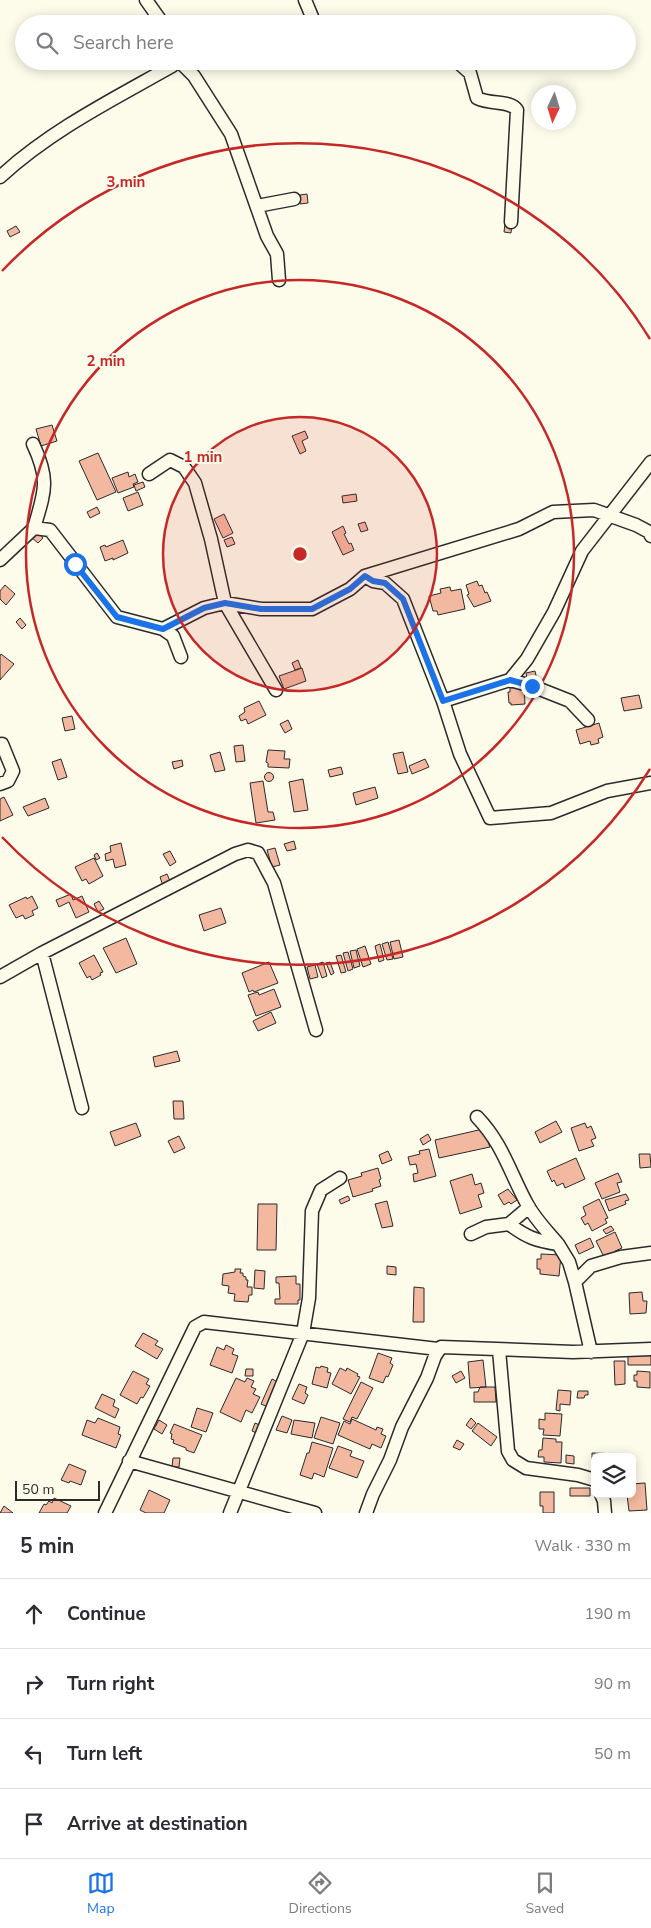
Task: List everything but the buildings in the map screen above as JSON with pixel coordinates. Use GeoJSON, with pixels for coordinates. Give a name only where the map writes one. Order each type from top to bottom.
{"type":"FeatureCollection","features":[{"type":"Feature","properties":{"kind":"street"},"geometry":{"type":"LineString","coordinates":[[146,0],[157,15]]}},
{"type":"Feature","properties":{"kind":"street"},"geometry":{"type":"LineString","coordinates":[[305,0],[311,15]]}},
{"type":"Feature","properties":{"kind":"street"},"geometry":{"type":"LineString","coordinates":[[0,177],[20,158],[47,138],[165,70]]}},
{"type":"Feature","properties":{"kind":"street"},"geometry":{"type":"LineString","coordinates":[[188,70],[194,76],[231,134],[267,236],[277,254],[279,280]]}},
{"type":"Feature","properties":{"kind":"street"},"geometry":{"type":"LineString","coordinates":[[467,70],[470,73],[477,98],[487,102],[509,103],[517,110],[511,222]]}},
{"type":"Feature","properties":{"kind":"street"},"geometry":{"type":"LineString","coordinates":[[257,206],[294,200]]}},
{"type":"Feature","properties":{"kind":"street"},"geometry":{"type":"LineString","coordinates":[[0,560],[34,528],[45,491],[42,464],[33,444]]}},
{"type":"Feature","properties":{"kind":"street"},"geometry":{"type":"LineString","coordinates":[[149,474],[170,460],[184,468],[195,482],[225,603],[276,690]]}},
{"type":"Feature","properties":{"kind":"street"},"geometry":{"type":"LineString","coordinates":[[510,680],[527,659],[554,612],[582,551],[651,462]]}},
{"type":"Feature","properties":{"kind":"street"},"geometry":{"type":"LineString","coordinates":[[163,629],[204,608],[225,603],[261,609],[312,609],[350,589],[365,576],[519,529],[553,512],[594,510],[636,526],[649,532],[651,536]]}},
{"type":"Feature","properties":{"kind":"street"},"geometry":{"type":"LineString","coordinates":[[34,528],[50,530],[117,617],[163,629],[173,636],[181,657]]}},
{"type":"Feature","properties":{"kind":"street"},"geometry":{"type":"LineString","coordinates":[[365,576],[373,581],[385,583],[403,599],[443,701],[460,754],[490,818],[551,813],[607,791],[651,783]]}},
{"type":"Feature","properties":{"kind":"street"},"geometry":{"type":"LineString","coordinates":[[443,701],[510,680],[532,686],[570,701],[588,720]]}},
{"type":"Feature","properties":{"kind":"street"},"geometry":{"type":"LineString","coordinates":[[0,784],[8,781],[13,771],[2,744]]}},
{"type":"Feature","properties":{"kind":"street"},"geometry":{"type":"LineString","coordinates":[[0,977],[42,953],[235,854],[248,850],[258,853],[274,883],[316,1030]]}},
{"type":"Feature","properties":{"kind":"street"},"geometry":{"type":"LineString","coordinates":[[42,953],[82,1108]]}},
{"type":"Feature","properties":{"kind":"street"},"geometry":{"type":"LineString","coordinates":[[478,1117],[500,1145],[528,1207],[558,1244],[569,1262],[592,1352]]}},
{"type":"Feature","properties":{"kind":"street"},"geometry":{"type":"LineString","coordinates":[[230,1513],[303,1333],[309,1298],[312,1211],[321,1190],[340,1178]]}},
{"type":"Feature","properties":{"kind":"street"},"geometry":{"type":"LineString","coordinates":[[471,1234],[486,1227],[509,1224],[528,1207]]}},
{"type":"Feature","properties":{"kind":"street"},"geometry":{"type":"LineString","coordinates":[[509,1224],[525,1236],[539,1241],[558,1244]]}},
{"type":"Feature","properties":{"kind":"street"},"geometry":{"type":"LineString","coordinates":[[575,1282],[591,1266],[621,1257],[651,1253]]}},
{"type":"Feature","properties":{"kind":"street"},"geometry":{"type":"LineString","coordinates":[[105,1513],[195,1327],[204,1322],[438,1349],[446,1346],[499,1350],[592,1352],[651,1349]]}},
{"type":"Feature","properties":{"kind":"street"},"geometry":{"type":"LineString","coordinates":[[366,1513],[372,1494],[390,1460],[402,1427],[414,1405],[438,1349]]}},
{"type":"Feature","properties":{"kind":"street"},"geometry":{"type":"LineString","coordinates":[[499,1350],[508,1451],[513,1460],[526,1468],[578,1475],[591,1479]]}},
{"type":"Feature","properties":{"kind":"street"},"geometry":{"type":"LineString","coordinates":[[129,1461],[315,1513]]}},
{"type":"Feature","properties":{"kind":"street"},"geometry":{"type":"LineString","coordinates":[[603,1498],[605,1513]]}},
{"type":"Feature","properties":{"kind":"route"},"geometry":{"type":"LineString","coordinates":[[75,564],[117,617],[163,629],[204,608],[225,603],[261,609],[312,609],[350,589],[365,576],[373,581],[385,583],[403,599],[443,701],[510,680],[532,686]]}}]}
